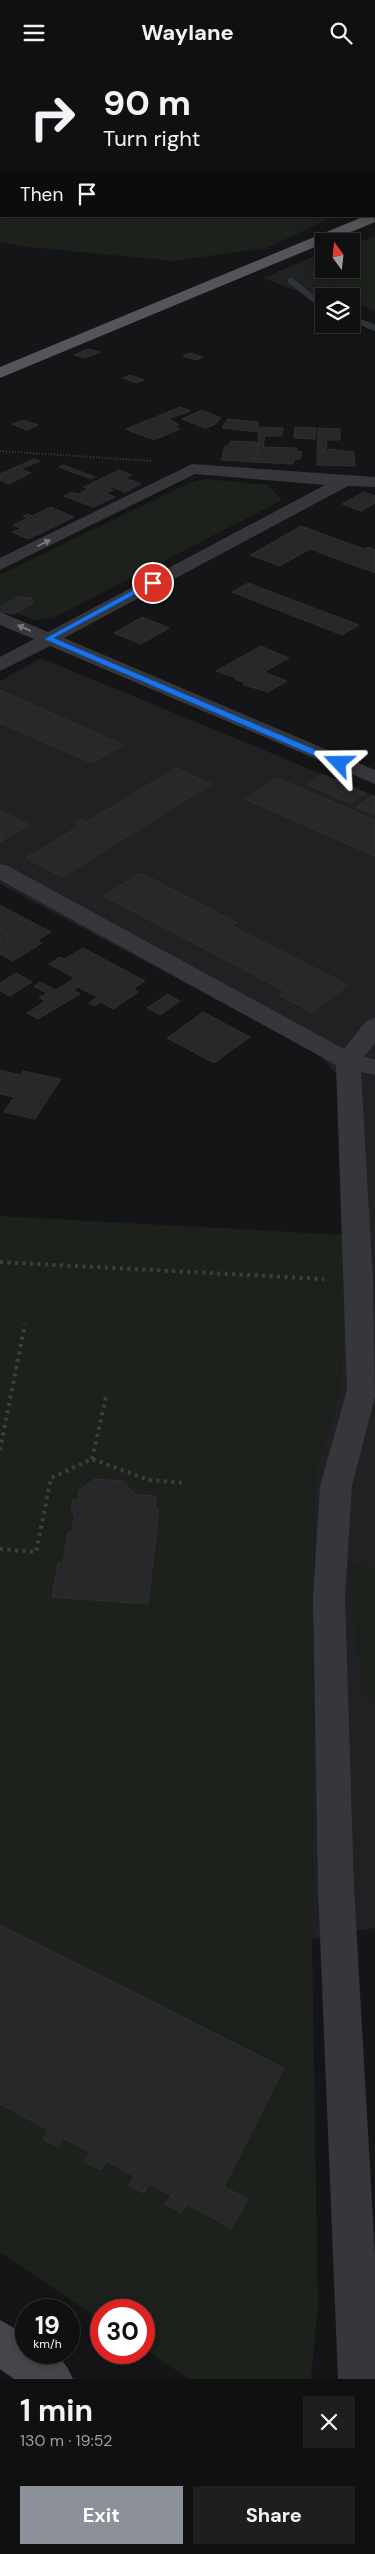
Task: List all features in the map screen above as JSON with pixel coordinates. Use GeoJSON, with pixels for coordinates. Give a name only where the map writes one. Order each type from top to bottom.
{"type":"FeatureCollection","features":[{"type":"Feature","properties":{"kind":"main road"},"geometry":{"type":"LineString","coordinates":[[0,373],[375,217]]}},
{"type":"Feature","properties":{"kind":"street"},"geometry":{"type":"LineString","coordinates":[[0,565],[192,469],[375,482]]}},
{"type":"Feature","properties":{"kind":"street"},"geometry":{"type":"LineString","coordinates":[[0,665],[345,481]]}},
{"type":"Feature","properties":{"kind":"street"},"geometry":{"type":"LineString","coordinates":[[0,618],[375,778]]}},
{"type":"Feature","properties":{"kind":"street"},"geometry":{"type":"LineString","coordinates":[[0,871],[361,1064]]}},
{"type":"Feature","properties":{"kind":"street"},"geometry":{"type":"LineString","coordinates":[[360,2379],[337,1897],[329,1597],[336,1486],[362,1390],[359,1281],[361,1064],[375,1026]]}},
{"type":"Feature","properties":{"kind":"street"},"geometry":{"type":"LineString","coordinates":[[0,2343],[51,2379]]}},
{"type":"Feature","properties":{"kind":"path"},"geometry":{"type":"LineString","coordinates":[[0,451],[151,461],[192,469]]}},
{"type":"Feature","properties":{"kind":"path"},"geometry":{"type":"LineString","coordinates":[[0,1262],[359,1281]]}},
{"type":"Feature","properties":{"kind":"path"},"geometry":{"type":"LineString","coordinates":[[0,1450],[25,1324]]}},
{"type":"Feature","properties":{"kind":"path"},"geometry":{"type":"LineString","coordinates":[[92,1459],[106,1397]]}},
{"type":"Feature","properties":{"kind":"path"},"geometry":{"type":"LineString","coordinates":[[0,1549],[36,1552],[51,1478],[92,1459],[149,1480],[186,1483]]}},
{"type":"Feature","properties":{"kind":"shaded area"},"geometry":{"type":"Polygon","coordinates":[[[0,217],[333,217],[267,248],[173,261],[19,246],[0,242],[0,217]]]}},
{"type":"Feature","properties":{"kind":"shaded area"},"geometry":{"type":"Polygon","coordinates":[[[375,236],[375,311],[360,305],[360,288],[331,288],[327,278],[360,278],[360,242],[375,236]]]}},
{"type":"Feature","properties":{"kind":"shaded area"},"geometry":{"type":"Polygon","coordinates":[[[315,256],[315,261],[313,262],[315,278],[327,278],[331,288],[315,288],[315,298],[263,278],[315,256]]]}},
{"type":"Feature","properties":{"kind":"shaded area"},"geometry":{"type":"Polygon","coordinates":[[[205,479],[268,485],[282,500],[53,618],[34,620],[0,606],[0,575],[191,482],[205,479]]]}},
{"type":"Feature","properties":{"kind":"shaded area"},"geometry":{"type":"Polygon","coordinates":[[[41,658],[375,796],[375,1928],[312,1939],[315,1471],[340,1387],[345,1235],[337,1075],[321,1056],[0,884],[0,681],[41,658]]]}},
{"type":"Feature","properties":{"kind":"shaded area"},"geometry":{"type":"Polygon","coordinates":[[[0,1216],[345,1235],[340,1387],[315,1472],[312,1939],[318,2307],[311,2379],[189,2379],[155,2356],[155,2299],[90,2299],[90,2313],[80,2306],[80,2299],[70,2299],[0,2252],[0,1216]]]}},
{"type":"Feature","properties":{"kind":"shaded area"},"geometry":{"type":"Polygon","coordinates":[[[348,1562],[375,1568],[375,1703],[363,1697],[348,1562]]]}},
{"type":"Feature","properties":{"kind":"building"},"geometry":{"type":"Polygon","coordinates":[[[88,349],[100,352],[85,358],[74,355],[88,349]]]}},
{"type":"Feature","properties":{"kind":"building"},"geometry":{"type":"Polygon","coordinates":[[[190,353],[203,357],[196,360],[183,356],[190,353]]]}},
{"type":"Feature","properties":{"kind":"building"},"geometry":{"type":"Polygon","coordinates":[[[130,375],[144,380],[136,383],[123,378],[130,375]]]}},
{"type":"Feature","properties":{"kind":"building"},"geometry":{"type":"Polygon","coordinates":[[[180,407],[191,411],[168,419],[179,425],[174,427],[180,429],[154,440],[126,429],[180,407]]]}},
{"type":"Feature","properties":{"kind":"building"},"geometry":{"type":"Polygon","coordinates":[[[202,410],[221,418],[214,425],[205,428],[182,419],[202,410]]]}},
{"type":"Feature","properties":{"kind":"building"},"geometry":{"type":"Polygon","coordinates":[[[228,419],[258,422],[258,432],[222,428],[228,419]]]}},
{"type":"Feature","properties":{"kind":"building"},"geometry":{"type":"Polygon","coordinates":[[[23,420],[38,425],[27,430],[12,424],[23,420]]]}},
{"type":"Feature","properties":{"kind":"building"},"geometry":{"type":"Polygon","coordinates":[[[259,427],[283,428],[282,436],[265,436],[263,447],[297,448],[297,451],[302,452],[300,459],[295,459],[293,464],[254,462],[258,446],[259,427]]]}},
{"type":"Feature","properties":{"kind":"building"},"geometry":{"type":"Polygon","coordinates":[[[295,427],[316,428],[315,439],[294,438],[295,427]]]}},
{"type":"Feature","properties":{"kind":"building"},"geometry":{"type":"Polygon","coordinates":[[[318,428],[340,429],[340,440],[327,440],[326,451],[317,451],[318,428]]]}},
{"type":"Feature","properties":{"kind":"building"},"geometry":{"type":"Polygon","coordinates":[[[230,441],[257,442],[258,446],[254,462],[221,460],[225,446],[228,446],[230,441]]]}},
{"type":"Feature","properties":{"kind":"building"},"geometry":{"type":"Polygon","coordinates":[[[329,449],[354,452],[355,466],[317,465],[317,451],[329,451],[329,449]]]}},
{"type":"Feature","properties":{"kind":"building"},"geometry":{"type":"Polygon","coordinates":[[[34,459],[40,461],[21,469],[31,473],[9,484],[0,480],[0,474],[34,459]]]}},
{"type":"Feature","properties":{"kind":"building"},"geometry":{"type":"Polygon","coordinates":[[[63,465],[95,477],[91,479],[59,467],[63,465]]]}},
{"type":"Feature","properties":{"kind":"building"},"geometry":{"type":"Polygon","coordinates":[[[119,470],[132,475],[125,478],[141,484],[125,492],[96,481],[119,470]]]}},
{"type":"Feature","properties":{"kind":"building"},"geometry":{"type":"Polygon","coordinates":[[[96,481],[111,487],[107,488],[113,490],[106,493],[86,486],[96,481]]]}},
{"type":"Feature","properties":{"kind":"building"},"geometry":{"type":"Polygon","coordinates":[[[86,486],[115,497],[93,507],[64,496],[72,492],[78,494],[88,489],[83,487],[86,486]]]}},
{"type":"Feature","properties":{"kind":"building"},"geometry":{"type":"Polygon","coordinates":[[[364,492],[375,496],[375,503],[361,511],[342,504],[364,492]]]}},
{"type":"Feature","properties":{"kind":"building"},"geometry":{"type":"Polygon","coordinates":[[[51,507],[74,517],[37,535],[13,525],[28,518],[23,516],[28,514],[32,516],[51,507]]]}},
{"type":"Feature","properties":{"kind":"building"},"geometry":{"type":"Polygon","coordinates":[[[301,526],[364,549],[367,547],[375,550],[375,573],[310,549],[280,566],[250,555],[301,526]]]}},
{"type":"Feature","properties":{"kind":"building"},"geometry":{"type":"Polygon","coordinates":[[[20,529],[36,535],[28,539],[12,532],[20,529]]]}},
{"type":"Feature","properties":{"kind":"building"},"geometry":{"type":"Polygon","coordinates":[[[248,583],[359,625],[342,635],[232,592],[248,583]]]}},
{"type":"Feature","properties":{"kind":"building"},"geometry":{"type":"Polygon","coordinates":[[[19,597],[31,598],[34,603],[14,614],[0,612],[2,609],[0,607],[19,597]]]}},
{"type":"Feature","properties":{"kind":"building"},"geometry":{"type":"Polygon","coordinates":[[[142,617],[169,628],[141,644],[114,633],[142,617]]]}},
{"type":"Feature","properties":{"kind":"building"},"geometry":{"type":"Polygon","coordinates":[[[261,646],[289,658],[264,672],[287,681],[268,692],[244,685],[244,683],[235,679],[237,678],[216,671],[261,646]]]}},
{"type":"Feature","properties":{"kind":"building"},"geometry":{"type":"Polygon","coordinates":[[[0,690],[123,745],[92,763],[0,723],[0,690]]]}},
{"type":"Feature","properties":{"kind":"building"},"geometry":{"type":"Polygon","coordinates":[[[176,768],[211,784],[62,877],[26,858],[80,826],[75,823],[82,819],[87,822],[176,768]]]}},
{"type":"Feature","properties":{"kind":"building"},"geometry":{"type":"Polygon","coordinates":[[[323,775],[338,781],[322,791],[308,785],[323,775]]]}},
{"type":"Feature","properties":{"kind":"building"},"geometry":{"type":"Polygon","coordinates":[[[277,778],[375,820],[375,856],[245,799],[277,778]]]}},
{"type":"Feature","properties":{"kind":"building"},"geometry":{"type":"Polygon","coordinates":[[[338,781],[351,787],[335,797],[322,791],[338,781]]]}},
{"type":"Feature","properties":{"kind":"building"},"geometry":{"type":"Polygon","coordinates":[[[351,787],[365,793],[350,803],[335,797],[351,787]]]}},
{"type":"Feature","properties":{"kind":"building"},"geometry":{"type":"Polygon","coordinates":[[[372,796],[375,797],[375,815],[356,807],[372,796]]]}},
{"type":"Feature","properties":{"kind":"building"},"geometry":{"type":"Polygon","coordinates":[[[0,810],[29,825],[0,842],[0,810]]]}},
{"type":"Feature","properties":{"kind":"building"},"geometry":{"type":"Polygon","coordinates":[[[141,873],[237,923],[201,947],[104,896],[141,873]]]}},
{"type":"Feature","properties":{"kind":"building"},"geometry":{"type":"Polygon","coordinates":[[[0,905],[22,917],[0,930],[0,905]]]}},
{"type":"Feature","properties":{"kind":"building"},"geometry":{"type":"Polygon","coordinates":[[[22,917],[51,932],[37,941],[42,943],[13,961],[0,954],[0,951],[15,942],[6,937],[9,934],[1,930],[22,917]]]}},
{"type":"Feature","properties":{"kind":"building"},"geometry":{"type":"Polygon","coordinates":[[[232,926],[348,985],[312,1012],[279,995],[285,991],[201,947],[232,926]]]}},
{"type":"Feature","properties":{"kind":"building"},"geometry":{"type":"Polygon","coordinates":[[[0,930],[9,934],[6,937],[15,942],[0,951],[0,930]]]}},
{"type":"Feature","properties":{"kind":"building"},"geometry":{"type":"Polygon","coordinates":[[[83,948],[113,964],[59,1000],[34,986],[40,982],[56,990],[75,978],[49,964],[60,957],[65,959],[83,948]]]}},
{"type":"Feature","properties":{"kind":"building"},"geometry":{"type":"Polygon","coordinates":[[[113,964],[145,981],[133,989],[138,992],[113,1009],[101,1002],[95,1006],[89,1003],[97,997],[78,987],[113,964]]]}},
{"type":"Feature","properties":{"kind":"building"},"geometry":{"type":"Polygon","coordinates":[[[16,973],[32,982],[10,996],[0,991],[0,983],[16,973]]]}},
{"type":"Feature","properties":{"kind":"building"},"geometry":{"type":"Polygon","coordinates":[[[73,990],[80,994],[38,1019],[33,1016],[73,990]]]}},
{"type":"Feature","properties":{"kind":"building"},"geometry":{"type":"Polygon","coordinates":[[[47,993],[59,1000],[33,1016],[27,1013],[46,1001],[39,998],[47,993]]]}},
{"type":"Feature","properties":{"kind":"building"},"geometry":{"type":"Polygon","coordinates":[[[168,994],[180,1001],[160,1015],[147,1008],[168,994]]]}},
{"type":"Feature","properties":{"kind":"building"},"geometry":{"type":"Polygon","coordinates":[[[203,1012],[250,1037],[214,1063],[167,1038],[203,1012]]]}},
{"type":"Feature","properties":{"kind":"building"},"geometry":{"type":"Polygon","coordinates":[[[0,1070],[20,1075],[23,1071],[61,1079],[35,1119],[4,1112],[14,1097],[0,1094],[0,1070]]]}},
{"type":"Feature","properties":{"kind":"building"},"geometry":{"type":"Polygon","coordinates":[[[95,1479],[123,1481],[136,1495],[156,1496],[155,1508],[159,1509],[148,1604],[52,1597],[58,1563],[63,1563],[68,1532],[72,1532],[75,1514],[71,1513],[73,1499],[78,1500],[79,1490],[95,1479]]]}},
{"type":"Feature","properties":{"kind":"building"},"geometry":{"type":"Polygon","coordinates":[[[0,1925],[284,2068],[209,2216],[0,2104],[0,1925]]]}},
{"type":"Feature","properties":{"kind":"building"},"geometry":{"type":"Polygon","coordinates":[[[48,2130],[63,2138],[58,2147],[43,2139],[48,2130]]]}},
{"type":"Feature","properties":{"kind":"building"},"geometry":{"type":"Polygon","coordinates":[[[90,2152],[106,2161],[101,2170],[84,2162],[90,2152]]]}},
{"type":"Feature","properties":{"kind":"building"},"geometry":{"type":"Polygon","coordinates":[[[134,2176],[149,2184],[144,2193],[129,2186],[134,2176]]]}},
{"type":"Feature","properties":{"kind":"building"},"geometry":{"type":"Polygon","coordinates":[[[224,2187],[248,2199],[231,2229],[209,2216],[224,2187]]]}},
{"type":"Feature","properties":{"kind":"building"},"geometry":{"type":"Polygon","coordinates":[[[171,2196],[187,2205],[181,2213],[165,2204],[171,2196]]]}},
{"type":"Feature","properties":{"kind":"waterway"},"geometry":{"type":"LineString","coordinates":[[291,281],[315,300]]}},
{"type":"Feature","properties":{"kind":"waterway"},"geometry":{"type":"LineString","coordinates":[[360,322],[375,328]]}},
{"type":"Feature","properties":{"kind":"route"},"geometry":{"type":"LineString","coordinates":[[153,583],[48,639],[339,763]]}}]}
